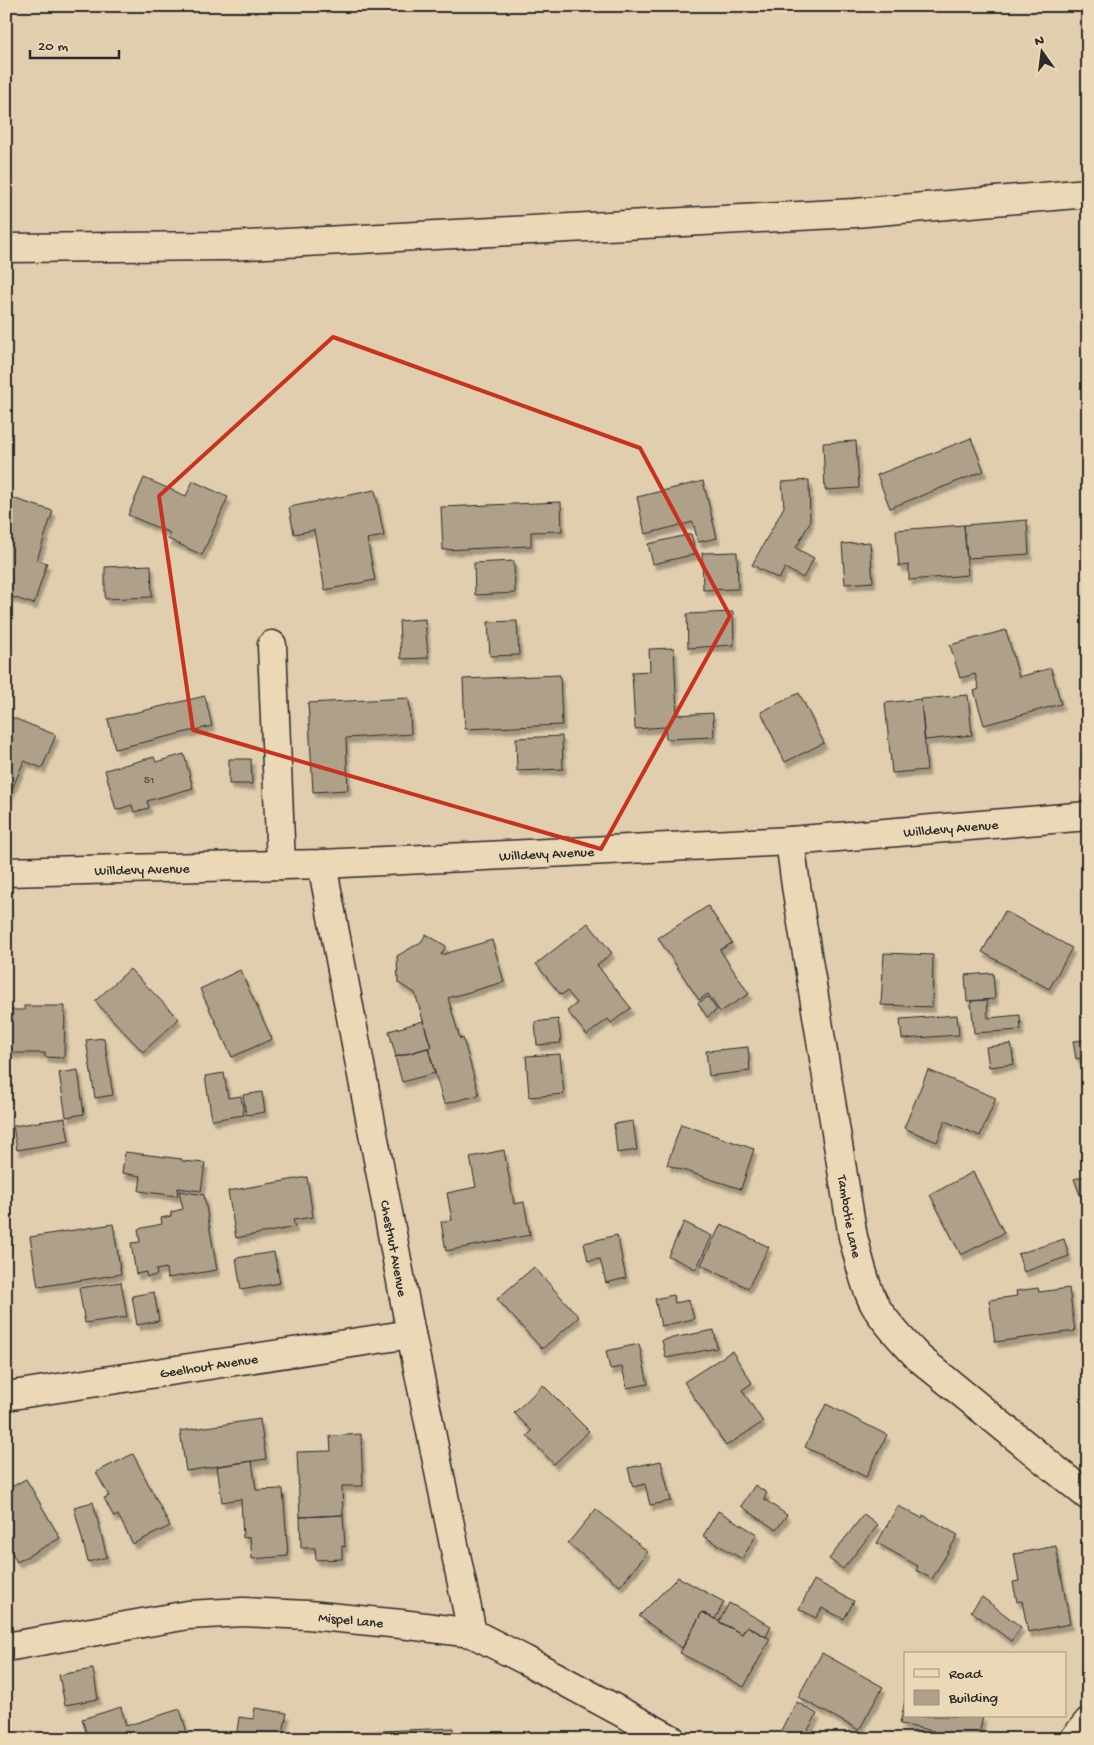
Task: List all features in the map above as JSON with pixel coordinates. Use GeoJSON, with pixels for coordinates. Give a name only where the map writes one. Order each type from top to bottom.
{"type":"FeatureCollection","features":[{"type":"Feature","properties":{"kind":"main road"},"geometry":{"type":"LineString","coordinates":[[6,248],[267,244],[855,213],[1088,193]]}},
{"type":"Feature","properties":{"kind":"main road"},"geometry":{"type":"LineString","coordinates":[[272,645],[281,865]]}},
{"type":"Feature","properties":{"kind":"main road","name":"Willdevy Avenue"},"geometry":{"type":"LineString","coordinates":[[6,872],[322,864],[790,841],[1088,816]]}},
{"type":"Feature","properties":{"kind":"main road","name":"Tambotie Lane"},"geometry":{"type":"LineString","coordinates":[[790,841],[797,896],[853,1237],[875,1306],[896,1334],[919,1358],[1088,1496]]}},
{"type":"Feature","properties":{"kind":"main road","name":"Chestnut Avenue"},"geometry":{"type":"LineString","coordinates":[[322,864],[411,1334],[472,1633]]}},
{"type":"Feature","properties":{"kind":"main road","name":"Geelhout Avenue"},"geometry":{"type":"LineString","coordinates":[[6,1396],[411,1334]]}},
{"type":"Feature","properties":{"kind":"main road","name":"Mispel Lane"},"geometry":{"type":"LineString","coordinates":[[6,1647],[188,1614],[243,1612],[327,1616],[472,1633],[671,1739]]}},
{"type":"Feature","properties":{"kind":"main road"},"geometry":{"type":"LineString","coordinates":[[1074,1739],[1088,1722]]}},
{"type":"Feature","properties":{"kind":"highlighted area"},"geometry":{"type":"Polygon","coordinates":[[[333,337],[640,448],[730,616],[601,849],[193,730],[159,496],[333,337]]]}},
{"type":"Feature","properties":{"kind":"building"},"geometry":{"type":"Polygon","coordinates":[[[971,438],[984,471],[890,508],[877,475],[971,438]]]}},
{"type":"Feature","properties":{"kind":"building"},"geometry":{"type":"Polygon","coordinates":[[[856,441],[859,488],[825,490],[823,443],[856,441]]]}},
{"type":"Feature","properties":{"kind":"building"},"geometry":{"type":"Polygon","coordinates":[[[144,478],[186,496],[193,481],[228,497],[202,555],[168,539],[170,533],[128,515],[144,478]]]}},
{"type":"Feature","properties":{"kind":"building"},"geometry":{"type":"Polygon","coordinates":[[[809,480],[810,522],[796,548],[814,558],[803,578],[785,568],[779,579],[752,565],[784,507],[782,482],[809,480]]]}},
{"type":"Feature","properties":{"kind":"building"},"geometry":{"type":"Polygon","coordinates":[[[703,481],[717,538],[698,542],[693,522],[645,534],[637,497],[703,481]]]}},
{"type":"Feature","properties":{"kind":"building"},"geometry":{"type":"Polygon","coordinates":[[[375,490],[384,536],[367,539],[375,580],[325,590],[314,530],[294,534],[289,507],[375,490]]]}},
{"type":"Feature","properties":{"kind":"building"},"geometry":{"type":"Polygon","coordinates":[[[9,497],[53,511],[37,560],[47,563],[34,604],[6,595],[6,506],[9,497]]]}},
{"type":"Feature","properties":{"kind":"building"},"geometry":{"type":"Polygon","coordinates":[[[561,502],[562,531],[531,532],[531,546],[443,550],[441,507],[561,502]]]}},
{"type":"Feature","properties":{"kind":"building"},"geometry":{"type":"Polygon","coordinates":[[[1027,520],[1029,554],[967,558],[964,525],[1027,520]]]}},
{"type":"Feature","properties":{"kind":"building"},"geometry":{"type":"Polygon","coordinates":[[[964,525],[968,575],[909,580],[909,565],[899,566],[896,530],[964,525]]]}},
{"type":"Feature","properties":{"kind":"building"},"geometry":{"type":"Polygon","coordinates":[[[691,534],[696,554],[653,564],[648,544],[691,534]]]}},
{"type":"Feature","properties":{"kind":"building"},"geometry":{"type":"Polygon","coordinates":[[[870,542],[873,582],[845,584],[842,544],[870,542]]]}},
{"type":"Feature","properties":{"kind":"building"},"geometry":{"type":"Polygon","coordinates":[[[737,552],[738,589],[703,590],[702,553],[737,552]]]}},
{"type":"Feature","properties":{"kind":"building"},"geometry":{"type":"Polygon","coordinates":[[[514,561],[515,593],[475,595],[474,563],[514,561]]]}},
{"type":"Feature","properties":{"kind":"building"},"geometry":{"type":"Polygon","coordinates":[[[151,565],[152,597],[105,599],[105,567],[151,565]]]}},
{"type":"Feature","properties":{"kind":"building"},"geometry":{"type":"Polygon","coordinates":[[[733,612],[734,645],[688,648],[687,614],[733,612]]]}},
{"type":"Feature","properties":{"kind":"building"},"geometry":{"type":"Polygon","coordinates":[[[425,619],[428,658],[401,659],[399,621],[425,619]]]}},
{"type":"Feature","properties":{"kind":"building"},"geometry":{"type":"Polygon","coordinates":[[[517,621],[519,655],[490,656],[488,622],[517,621]]]}},
{"type":"Feature","properties":{"kind":"building"},"geometry":{"type":"Polygon","coordinates":[[[1006,630],[1019,677],[1051,668],[1061,704],[984,725],[974,691],[979,689],[975,674],[960,678],[950,645],[1006,630]]]}},
{"type":"Feature","properties":{"kind":"building"},"geometry":{"type":"Polygon","coordinates":[[[674,648],[677,715],[713,713],[714,737],[666,739],[665,727],[635,729],[632,672],[650,671],[649,649],[674,648]]]}},
{"type":"Feature","properties":{"kind":"building"},"geometry":{"type":"Polygon","coordinates":[[[560,675],[562,725],[465,729],[463,679],[560,675]]]}},
{"type":"Feature","properties":{"kind":"building"},"geometry":{"type":"Polygon","coordinates":[[[799,693],[824,743],[785,762],[761,712],[799,693]]]}},
{"type":"Feature","properties":{"kind":"building"},"geometry":{"type":"Polygon","coordinates":[[[968,695],[972,735],[925,740],[921,699],[968,695]]]}},
{"type":"Feature","properties":{"kind":"building"},"geometry":{"type":"Polygon","coordinates":[[[205,696],[212,726],[115,749],[108,719],[205,696]]]}},
{"type":"Feature","properties":{"kind":"building"},"geometry":{"type":"Polygon","coordinates":[[[409,698],[411,734],[346,738],[348,790],[313,792],[308,703],[409,698]]]}},
{"type":"Feature","properties":{"kind":"building"},"geometry":{"type":"Polygon","coordinates":[[[921,699],[927,770],[892,773],[885,703],[921,699]]]}},
{"type":"Feature","properties":{"kind":"building"},"geometry":{"type":"Polygon","coordinates":[[[6,715],[56,735],[42,768],[24,761],[6,803],[6,715]]]}},
{"type":"Feature","properties":{"kind":"building"},"geometry":{"type":"Polygon","coordinates":[[[562,736],[563,769],[517,771],[516,738],[562,736]]]}},
{"type":"Feature","properties":{"kind":"building"},"geometry":{"type":"Polygon","coordinates":[[[184,754],[193,788],[147,801],[149,808],[134,812],[132,805],[116,810],[105,770],[154,757],[156,762],[184,754]]]}},
{"type":"Feature","properties":{"kind":"building"},"geometry":{"type":"Polygon","coordinates":[[[229,759],[251,759],[252,784],[229,784],[229,759]]]}},
{"type":"Feature","properties":{"kind":"building"},"geometry":{"type":"Polygon","coordinates":[[[708,906],[732,943],[720,950],[749,994],[720,1012],[708,994],[699,1000],[658,938],[708,906]]]}},
{"type":"Feature","properties":{"kind":"building"},"geometry":{"type":"Polygon","coordinates":[[[1005,911],[1072,948],[1049,989],[982,952],[1005,911]]]}},
{"type":"Feature","properties":{"kind":"building"},"geometry":{"type":"Polygon","coordinates":[[[588,923],[612,953],[597,965],[631,1008],[611,1023],[608,1019],[587,1035],[567,1011],[577,1003],[567,991],[561,995],[536,964],[588,923]]]}},
{"type":"Feature","properties":{"kind":"building"},"geometry":{"type":"Polygon","coordinates":[[[1088,933],[1088,961],[1084,961],[1082,934],[1088,933]]]}},
{"type":"Feature","properties":{"kind":"building"},"geometry":{"type":"Polygon","coordinates":[[[426,934],[446,946],[441,955],[492,940],[504,982],[448,998],[460,1039],[463,1038],[479,1095],[444,1104],[428,1048],[431,1047],[415,993],[398,983],[397,956],[421,942],[426,934]]]}},
{"type":"Feature","properties":{"kind":"building"},"geometry":{"type":"Polygon","coordinates":[[[884,953],[933,955],[932,1007],[881,1005],[884,953]]]}},
{"type":"Feature","properties":{"kind":"building"},"geometry":{"type":"Polygon","coordinates":[[[130,969],[179,1019],[143,1052],[95,1001],[130,969]]]}},
{"type":"Feature","properties":{"kind":"building"},"geometry":{"type":"Polygon","coordinates":[[[240,970],[272,1039],[232,1057],[200,989],[240,970]]]}},
{"type":"Feature","properties":{"kind":"building"},"geometry":{"type":"Polygon","coordinates":[[[993,973],[995,999],[967,1001],[965,975],[993,973]]]}},
{"type":"Feature","properties":{"kind":"building"},"geometry":{"type":"Polygon","coordinates":[[[708,997],[717,1010],[707,1017],[698,1003],[708,997]]]}},
{"type":"Feature","properties":{"kind":"building"},"geometry":{"type":"Polygon","coordinates":[[[987,1000],[988,1018],[1020,1015],[1021,1030],[974,1033],[971,1001],[987,1000]]]}},
{"type":"Feature","properties":{"kind":"building"},"geometry":{"type":"Polygon","coordinates":[[[24,1006],[65,1006],[64,1058],[45,1057],[45,1053],[6,1053],[6,1010],[24,1010],[24,1006]]]}},
{"type":"Feature","properties":{"kind":"building"},"geometry":{"type":"Polygon","coordinates":[[[957,1015],[959,1035],[902,1039],[900,1019],[957,1015]]]}},
{"type":"Feature","properties":{"kind":"building"},"geometry":{"type":"Polygon","coordinates":[[[558,1019],[561,1043],[537,1045],[535,1022],[558,1019]]]}},
{"type":"Feature","properties":{"kind":"building"},"geometry":{"type":"Polygon","coordinates":[[[423,1021],[431,1047],[396,1057],[389,1031],[423,1021]]]}},
{"type":"Feature","properties":{"kind":"building"},"geometry":{"type":"Polygon","coordinates":[[[104,1038],[113,1095],[95,1098],[86,1040],[104,1038]]]}},
{"type":"Feature","properties":{"kind":"building"},"geometry":{"type":"Polygon","coordinates":[[[1088,1040],[1088,1057],[1076,1059],[1073,1041],[1088,1040]]]}},
{"type":"Feature","properties":{"kind":"building"},"geometry":{"type":"Polygon","coordinates":[[[1011,1044],[1014,1064],[989,1067],[986,1047],[1011,1044]]]}},
{"type":"Feature","properties":{"kind":"building"},"geometry":{"type":"Polygon","coordinates":[[[748,1047],[750,1071],[709,1076],[706,1051],[748,1047]]]}},
{"type":"Feature","properties":{"kind":"building"},"geometry":{"type":"Polygon","coordinates":[[[428,1048],[435,1073],[402,1082],[395,1057],[428,1048]]]}},
{"type":"Feature","properties":{"kind":"building"},"geometry":{"type":"Polygon","coordinates":[[[560,1054],[564,1094],[529,1097],[526,1056],[560,1054]]]}},
{"type":"Feature","properties":{"kind":"building"},"geometry":{"type":"Polygon","coordinates":[[[78,1070],[84,1114],[66,1117],[59,1073],[78,1070]]]}},
{"type":"Feature","properties":{"kind":"building"},"geometry":{"type":"Polygon","coordinates":[[[928,1070],[996,1098],[980,1136],[945,1121],[937,1142],[904,1128],[928,1070]]]}},
{"type":"Feature","properties":{"kind":"building"},"geometry":{"type":"Polygon","coordinates":[[[224,1073],[228,1098],[241,1096],[244,1115],[212,1120],[205,1076],[224,1073]]]}},
{"type":"Feature","properties":{"kind":"building"},"geometry":{"type":"Polygon","coordinates":[[[262,1092],[265,1112],[246,1115],[243,1095],[262,1092]]]}},
{"type":"Feature","properties":{"kind":"building"},"geometry":{"type":"Polygon","coordinates":[[[65,1118],[69,1141],[17,1150],[13,1126],[65,1118]]]}},
{"type":"Feature","properties":{"kind":"building"},"geometry":{"type":"Polygon","coordinates":[[[633,1121],[637,1150],[617,1153],[614,1124],[633,1121]]]}},
{"type":"Feature","properties":{"kind":"building"},"geometry":{"type":"Polygon","coordinates":[[[681,1124],[754,1149],[741,1189],[667,1165],[681,1124]]]}},
{"type":"Feature","properties":{"kind":"building"},"geometry":{"type":"Polygon","coordinates":[[[504,1150],[514,1204],[524,1202],[530,1235],[446,1251],[441,1222],[452,1220],[447,1193],[476,1187],[470,1157],[504,1150]]]}},
{"type":"Feature","properties":{"kind":"building"},"geometry":{"type":"Polygon","coordinates":[[[125,1152],[205,1163],[201,1191],[178,1188],[177,1196],[139,1191],[141,1176],[122,1173],[125,1152]]]}},
{"type":"Feature","properties":{"kind":"building"},"geometry":{"type":"Polygon","coordinates":[[[973,1172],[1004,1233],[961,1255],[930,1195],[973,1172]]]}},
{"type":"Feature","properties":{"kind":"building"},"geometry":{"type":"Polygon","coordinates":[[[1088,1175],[1088,1203],[1084,1205],[1074,1179],[1088,1175]]]}},
{"type":"Feature","properties":{"kind":"building"},"geometry":{"type":"Polygon","coordinates":[[[307,1177],[313,1217],[293,1220],[295,1227],[236,1238],[228,1191],[307,1177]]]}},
{"type":"Feature","properties":{"kind":"building"},"geometry":{"type":"Polygon","coordinates":[[[179,1191],[204,1195],[217,1270],[167,1278],[166,1268],[156,1270],[157,1275],[147,1277],[146,1272],[136,1274],[131,1243],[140,1242],[138,1229],[162,1224],[161,1218],[171,1216],[171,1212],[183,1209],[179,1191]]]}},
{"type":"Feature","properties":{"kind":"building"},"geometry":{"type":"Polygon","coordinates":[[[684,1222],[712,1236],[696,1269],[668,1256],[684,1222]]]}},
{"type":"Feature","properties":{"kind":"building"},"geometry":{"type":"Polygon","coordinates":[[[113,1224],[121,1274],[38,1287],[30,1237],[113,1224]]]}},
{"type":"Feature","properties":{"kind":"building"},"geometry":{"type":"Polygon","coordinates":[[[721,1224],[769,1247],[748,1288],[701,1265],[721,1224]]]}},
{"type":"Feature","properties":{"kind":"building"},"geometry":{"type":"Polygon","coordinates":[[[617,1235],[626,1278],[606,1283],[600,1259],[588,1261],[584,1243],[617,1235]]]}},
{"type":"Feature","properties":{"kind":"building"},"geometry":{"type":"Polygon","coordinates":[[[1064,1239],[1069,1256],[1024,1272],[1018,1254],[1064,1239]]]}},
{"type":"Feature","properties":{"kind":"building"},"geometry":{"type":"Polygon","coordinates":[[[274,1252],[280,1283],[241,1290],[236,1258],[274,1252]]]}},
{"type":"Feature","properties":{"kind":"building"},"geometry":{"type":"Polygon","coordinates":[[[534,1267],[579,1317],[542,1349],[497,1299],[534,1267]]]}},
{"type":"Feature","properties":{"kind":"building"},"geometry":{"type":"Polygon","coordinates":[[[121,1282],[127,1317],[85,1323],[79,1288],[121,1282]]]}},
{"type":"Feature","properties":{"kind":"building"},"geometry":{"type":"Polygon","coordinates":[[[1038,1288],[1039,1292],[1069,1288],[1075,1331],[995,1342],[989,1300],[1017,1296],[1016,1291],[1038,1288]]]}},
{"type":"Feature","properties":{"kind":"building"},"geometry":{"type":"Polygon","coordinates":[[[154,1292],[159,1321],[137,1325],[132,1296],[154,1292]]]}},
{"type":"Feature","properties":{"kind":"building"},"geometry":{"type":"Polygon","coordinates":[[[673,1295],[675,1303],[689,1300],[694,1319],[661,1326],[655,1299],[673,1295]]]}},
{"type":"Feature","properties":{"kind":"building"},"geometry":{"type":"Polygon","coordinates":[[[714,1330],[717,1348],[666,1358],[662,1340],[714,1330]]]}},
{"type":"Feature","properties":{"kind":"building"},"geometry":{"type":"Polygon","coordinates":[[[639,1344],[648,1384],[627,1388],[622,1367],[610,1369],[606,1351],[639,1344]]]}},
{"type":"Feature","properties":{"kind":"building"},"geometry":{"type":"Polygon","coordinates":[[[732,1351],[752,1383],[742,1390],[763,1422],[726,1446],[684,1382],[732,1351]]]}},
{"type":"Feature","properties":{"kind":"building"},"geometry":{"type":"Polygon","coordinates":[[[543,1385],[589,1431],[554,1464],[527,1436],[532,1431],[514,1413],[543,1385]]]}},
{"type":"Feature","properties":{"kind":"building"},"geometry":{"type":"Polygon","coordinates":[[[826,1404],[887,1435],[866,1477],[805,1447],[826,1404]]]}},
{"type":"Feature","properties":{"kind":"building"},"geometry":{"type":"Polygon","coordinates":[[[260,1419],[266,1459],[186,1471],[180,1431],[260,1419]]]}},
{"type":"Feature","properties":{"kind":"building"},"geometry":{"type":"Polygon","coordinates":[[[361,1434],[363,1486],[342,1486],[343,1515],[300,1517],[297,1452],[331,1451],[330,1436],[361,1434]]]}},
{"type":"Feature","properties":{"kind":"building"},"geometry":{"type":"Polygon","coordinates":[[[133,1454],[170,1526],[133,1544],[118,1515],[114,1517],[104,1498],[109,1496],[96,1472],[133,1454]]]}},
{"type":"Feature","properties":{"kind":"building"},"geometry":{"type":"Polygon","coordinates":[[[252,1461],[256,1490],[283,1489],[288,1556],[252,1559],[250,1537],[243,1538],[241,1499],[222,1502],[217,1466],[252,1461]]]}},
{"type":"Feature","properties":{"kind":"building"},"geometry":{"type":"Polygon","coordinates":[[[661,1461],[671,1501],[650,1505],[645,1484],[633,1487],[628,1468],[661,1461]]]}},
{"type":"Feature","properties":{"kind":"building"},"geometry":{"type":"Polygon","coordinates":[[[26,1479],[60,1538],[17,1562],[6,1542],[6,1490],[26,1479]]]}},
{"type":"Feature","properties":{"kind":"building"},"geometry":{"type":"Polygon","coordinates":[[[755,1485],[767,1493],[764,1499],[787,1515],[776,1530],[741,1506],[755,1485]]]}},
{"type":"Feature","properties":{"kind":"building"},"geometry":{"type":"Polygon","coordinates":[[[93,1502],[107,1557],[88,1562],[74,1507],[93,1502]]]}},
{"type":"Feature","properties":{"kind":"building"},"geometry":{"type":"Polygon","coordinates":[[[898,1506],[922,1518],[923,1515],[958,1535],[932,1579],[916,1570],[918,1566],[877,1543],[898,1506]]]}},
{"type":"Feature","properties":{"kind":"building"},"geometry":{"type":"Polygon","coordinates":[[[596,1509],[648,1552],[620,1586],[568,1543],[596,1509]]]}},
{"type":"Feature","properties":{"kind":"building"},"geometry":{"type":"Polygon","coordinates":[[[718,1511],[757,1534],[742,1559],[703,1536],[718,1511]]]}},
{"type":"Feature","properties":{"kind":"building"},"geometry":{"type":"Polygon","coordinates":[[[864,1514],[878,1525],[843,1569],[829,1559],[864,1514]]]}},
{"type":"Feature","properties":{"kind":"building"},"geometry":{"type":"Polygon","coordinates":[[[343,1515],[345,1547],[342,1546],[342,1559],[316,1560],[315,1548],[301,1548],[300,1517],[343,1515]]]}},
{"type":"Feature","properties":{"kind":"building"},"geometry":{"type":"Polygon","coordinates":[[[1056,1546],[1070,1624],[1028,1632],[1022,1601],[1017,1602],[1013,1582],[1019,1581],[1014,1554],[1056,1546]]]}},
{"type":"Feature","properties":{"kind":"building"},"geometry":{"type":"Polygon","coordinates":[[[678,1577],[724,1602],[715,1619],[702,1612],[682,1648],[639,1616],[678,1577]]]}},
{"type":"Feature","properties":{"kind":"building"},"geometry":{"type":"Polygon","coordinates":[[[814,1580],[854,1601],[844,1619],[822,1608],[816,1618],[799,1609],[814,1580]]]}},
{"type":"Feature","properties":{"kind":"building"},"geometry":{"type":"Polygon","coordinates":[[[982,1597],[1021,1627],[1011,1641],[971,1611],[982,1597]]]}},
{"type":"Feature","properties":{"kind":"building"},"geometry":{"type":"Polygon","coordinates":[[[729,1603],[771,1626],[766,1637],[747,1626],[742,1634],[719,1622],[729,1603]]]}},
{"type":"Feature","properties":{"kind":"building"},"geometry":{"type":"Polygon","coordinates":[[[702,1612],[742,1634],[747,1626],[770,1639],[744,1687],[680,1653],[702,1612]]]}},
{"type":"Feature","properties":{"kind":"building"},"geometry":{"type":"Polygon","coordinates":[[[822,1653],[883,1687],[859,1730],[798,1697],[822,1653]]]}},
{"type":"Feature","properties":{"kind":"building"},"geometry":{"type":"Polygon","coordinates":[[[93,1669],[98,1699],[65,1705],[59,1675],[93,1669]]]}},
{"type":"Feature","properties":{"kind":"building"},"geometry":{"type":"Polygon","coordinates":[[[797,1702],[817,1714],[803,1739],[797,1739],[781,1730],[797,1702]]]}},
{"type":"Feature","properties":{"kind":"building"},"geometry":{"type":"Polygon","coordinates":[[[904,1706],[904,1718],[983,1718],[978,1739],[962,1737],[962,1739],[936,1739],[932,1738],[934,1731],[900,1724],[904,1706]]]}},
{"type":"Feature","properties":{"kind":"building"},"geometry":{"type":"Polygon","coordinates":[[[121,1707],[126,1726],[180,1709],[189,1739],[86,1739],[88,1738],[82,1719],[121,1707]]]}},
{"type":"Feature","properties":{"kind":"building"},"geometry":{"type":"Polygon","coordinates":[[[255,1708],[287,1713],[282,1739],[223,1739],[223,1736],[236,1738],[239,1717],[253,1719],[255,1708]]]}},
{"type":"Feature","properties":{"kind":"building"},"geometry":{"type":"Polygon","coordinates":[[[453,1728],[453,1739],[334,1739],[334,1733],[453,1728]]]}}]}
